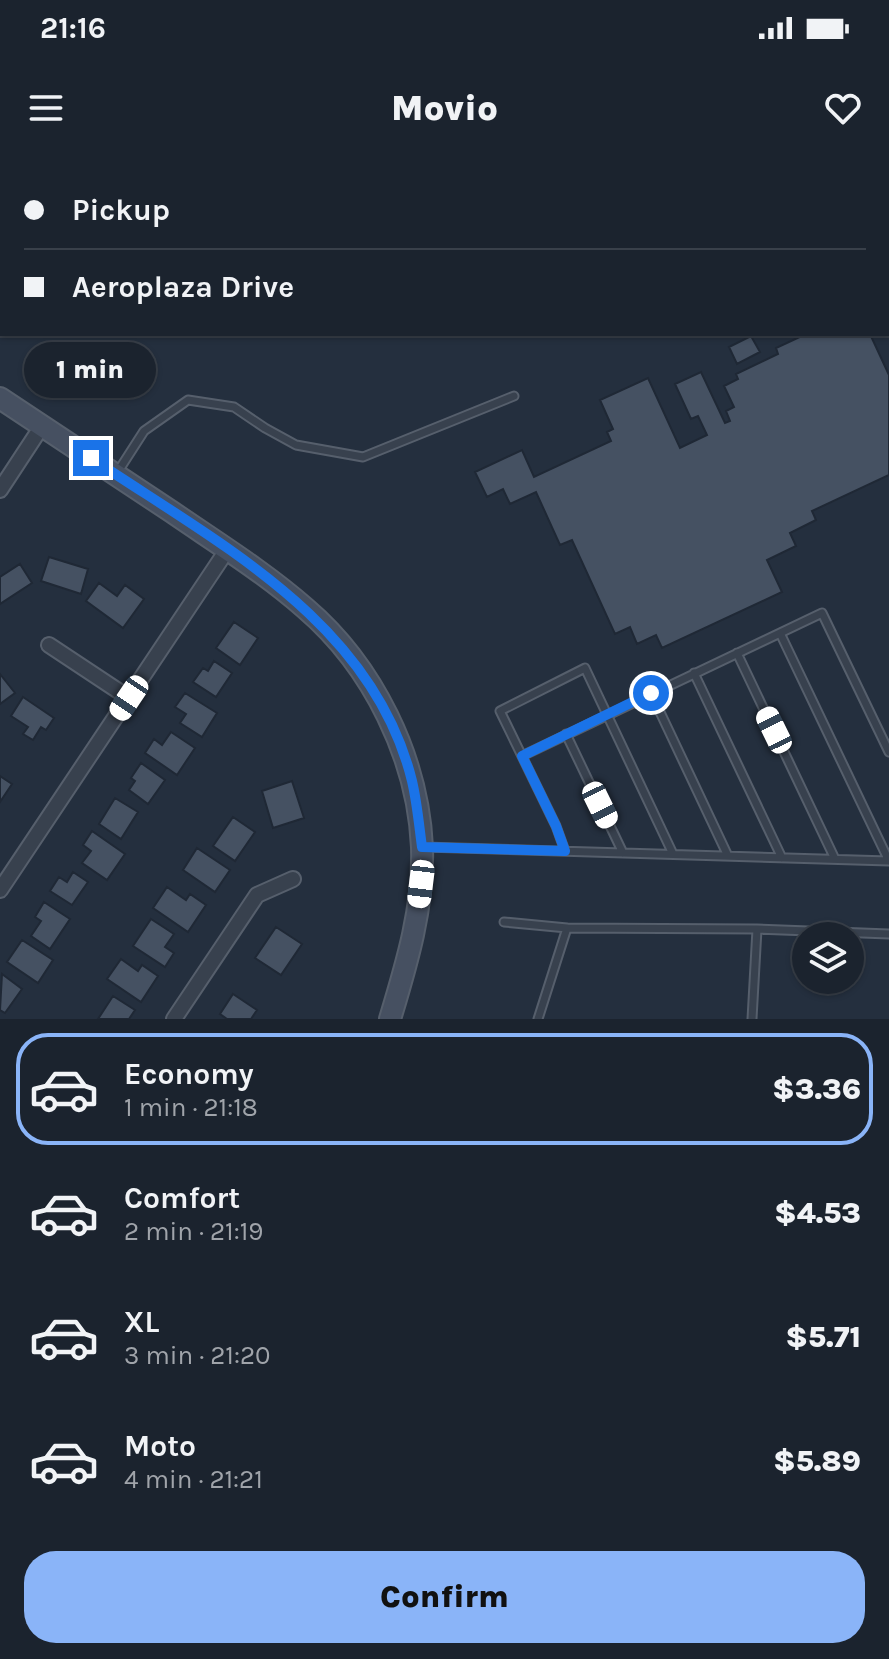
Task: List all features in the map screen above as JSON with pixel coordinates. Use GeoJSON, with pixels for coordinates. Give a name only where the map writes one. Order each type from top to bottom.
{"type":"FeatureCollection","features":[{"type":"Feature","properties":{"kind":"street"},"geometry":{"type":"LineString","coordinates":[[0,398],[227,550],[306,608],[361,671],[390,720],[402,750],[411,778],[422,847],[416,924],[390,1019]]}},
{"type":"Feature","properties":{"kind":"street"},"geometry":{"type":"LineString","coordinates":[[0,490],[42,426]]}},
{"type":"Feature","properties":{"kind":"street"},"geometry":{"type":"LineString","coordinates":[[0,889],[227,550]]}},
{"type":"Feature","properties":{"kind":"street"},"geometry":{"type":"LineString","coordinates":[[49,645],[129,698]]}},
{"type":"Feature","properties":{"kind":"street"},"geometry":{"type":"LineString","coordinates":[[174,1019],[257,895],[293,879]]}},
{"type":"Feature","properties":{"kind":"lane"},"geometry":{"type":"LineString","coordinates":[[115,475],[144,431],[188,400],[234,407],[296,445],[363,457],[514,396]]}},
{"type":"Feature","properties":{"kind":"lane"},"geometry":{"type":"LineString","coordinates":[[522,756],[822,613],[889,752]]}},
{"type":"Feature","properties":{"kind":"lane"},"geometry":{"type":"LineString","coordinates":[[422,847],[889,861],[780,633]]}},
{"type":"Feature","properties":{"kind":"lane"},"geometry":{"type":"LineString","coordinates":[[737,653],[835,859]]}},
{"type":"Feature","properties":{"kind":"lane"},"geometry":{"type":"LineString","coordinates":[[565,851],[500,711],[585,668],[673,854]]}},
{"type":"Feature","properties":{"kind":"lane"},"geometry":{"type":"LineString","coordinates":[[694,673],[782,858]]}},
{"type":"Feature","properties":{"kind":"lane"},"geometry":{"type":"LineString","coordinates":[[651,693],[728,856]]}},
{"type":"Feature","properties":{"kind":"lane"},"geometry":{"type":"LineString","coordinates":[[566,734],[623,853]]}},
{"type":"Feature","properties":{"kind":"lane"},"geometry":{"type":"LineString","coordinates":[[504,922],[567,928],[757,929],[889,934]]}},
{"type":"Feature","properties":{"kind":"lane"},"geometry":{"type":"LineString","coordinates":[[538,1019],[567,928]]}},
{"type":"Feature","properties":{"kind":"lane"},"geometry":{"type":"LineString","coordinates":[[752,1019],[757,929]]}},
{"type":"Feature","properties":{"kind":"building"},"geometry":{"type":"Polygon","coordinates":[[[751,336],[760,352],[737,364],[729,347],[751,336]]]}},
{"type":"Feature","properties":{"kind":"building"},"geometry":{"type":"Polygon","coordinates":[[[802,336],[871,336],[889,375],[889,475],[812,511],[816,520],[790,533],[796,546],[767,560],[782,592],[662,648],[656,635],[637,644],[630,627],[615,634],[572,540],[560,545],[536,492],[510,504],[503,489],[487,497],[475,472],[522,450],[534,477],[611,441],[607,432],[613,429],[600,400],[648,378],[680,448],[707,435],[698,416],[691,419],[675,384],[701,372],[725,423],[730,421],[726,411],[734,407],[724,386],[738,379],[736,374],[778,354],[776,348],[802,336]]]}},
{"type":"Feature","properties":{"kind":"building"},"geometry":{"type":"Polygon","coordinates":[[[49,557],[88,569],[81,594],[41,581],[49,557]]]}},
{"type":"Feature","properties":{"kind":"building"},"geometry":{"type":"Polygon","coordinates":[[[20,564],[32,583],[0,604],[0,577],[20,564]]]}},
{"type":"Feature","properties":{"kind":"building"},"geometry":{"type":"Polygon","coordinates":[[[99,583],[117,596],[125,585],[144,599],[123,628],[86,601],[99,583]]]}},
{"type":"Feature","properties":{"kind":"building"},"geometry":{"type":"Polygon","coordinates":[[[234,622],[258,638],[240,665],[216,648],[234,622]]]}},
{"type":"Feature","properties":{"kind":"building"},"geometry":{"type":"Polygon","coordinates":[[[214,661],[232,673],[216,697],[193,682],[203,668],[208,671],[214,661]]]}},
{"type":"Feature","properties":{"kind":"building"},"geometry":{"type":"Polygon","coordinates":[[[0,674],[15,693],[0,704],[0,674]]]}},
{"type":"Feature","properties":{"kind":"building"},"geometry":{"type":"Polygon","coordinates":[[[185,693],[217,713],[202,737],[180,723],[186,714],[175,707],[185,693]]]}},
{"type":"Feature","properties":{"kind":"building"},"geometry":{"type":"Polygon","coordinates":[[[23,697],[54,718],[46,730],[41,727],[33,740],[23,734],[28,727],[11,716],[23,697]]]}},
{"type":"Feature","properties":{"kind":"building"},"geometry":{"type":"Polygon","coordinates":[[[171,732],[195,748],[177,775],[145,753],[154,739],[162,745],[171,732]]]}},
{"type":"Feature","properties":{"kind":"building"},"geometry":{"type":"Polygon","coordinates":[[[141,763],[165,780],[148,804],[129,790],[135,781],[131,778],[141,763]]]}},
{"type":"Feature","properties":{"kind":"building"},"geometry":{"type":"Polygon","coordinates":[[[0,776],[12,784],[0,802],[0,776]]]}},
{"type":"Feature","properties":{"kind":"building"},"geometry":{"type":"Polygon","coordinates":[[[292,781],[304,818],[273,828],[262,791],[292,781]]]}},
{"type":"Feature","properties":{"kind":"building"},"geometry":{"type":"Polygon","coordinates":[[[115,798],[138,812],[121,839],[99,824],[115,798]]]}},
{"type":"Feature","properties":{"kind":"building"},"geometry":{"type":"Polygon","coordinates":[[[233,817],[255,832],[235,861],[213,846],[233,817]]]}},
{"type":"Feature","properties":{"kind":"building"},"geometry":{"type":"Polygon","coordinates":[[[92,831],[125,854],[107,880],[82,863],[91,851],[83,845],[92,831]]]}},
{"type":"Feature","properties":{"kind":"building"},"geometry":{"type":"Polygon","coordinates":[[[197,848],[230,870],[215,892],[183,870],[197,848]]]}},
{"type":"Feature","properties":{"kind":"building"},"geometry":{"type":"Polygon","coordinates":[[[73,872],[88,882],[72,905],[50,891],[59,877],[67,882],[73,872]]]}},
{"type":"Feature","properties":{"kind":"building"},"geometry":{"type":"Polygon","coordinates":[[[167,887],[186,900],[190,894],[206,905],[188,932],[153,908],[167,887]]]}},
{"type":"Feature","properties":{"kind":"building"},"geometry":{"type":"Polygon","coordinates":[[[44,902],[70,919],[50,949],[31,936],[41,921],[35,917],[44,902]]]}},
{"type":"Feature","properties":{"kind":"building"},"geometry":{"type":"Polygon","coordinates":[[[151,919],[174,934],[165,947],[174,953],[165,967],[133,946],[151,919]]]}},
{"type":"Feature","properties":{"kind":"building"},"geometry":{"type":"Polygon","coordinates":[[[276,927],[302,944],[281,975],[255,958],[276,927]]]}},
{"type":"Feature","properties":{"kind":"building"},"geometry":{"type":"Polygon","coordinates":[[[22,940],[53,960],[38,983],[7,962],[22,940]]]}},
{"type":"Feature","properties":{"kind":"building"},"geometry":{"type":"Polygon","coordinates":[[[121,959],[138,971],[142,965],[158,976],[141,1002],[107,979],[121,959]]]}},
{"type":"Feature","properties":{"kind":"building"},"geometry":{"type":"Polygon","coordinates":[[[2,974],[22,989],[5,1013],[0,1010],[2,974]]]}},
{"type":"Feature","properties":{"kind":"building"},"geometry":{"type":"Polygon","coordinates":[[[233,994],[257,1010],[251,1019],[227,1019],[220,1014],[233,994]]]}},
{"type":"Feature","properties":{"kind":"building"},"geometry":{"type":"Polygon","coordinates":[[[113,996],[135,1010],[129,1019],[98,1019],[113,996]]]}},
{"type":"Feature","properties":{"kind":"route"},"geometry":{"type":"LineString","coordinates":[[91,458],[306,608],[355,661],[390,720],[402,750],[411,778],[422,847],[565,851],[522,756],[651,693]]}}]}
